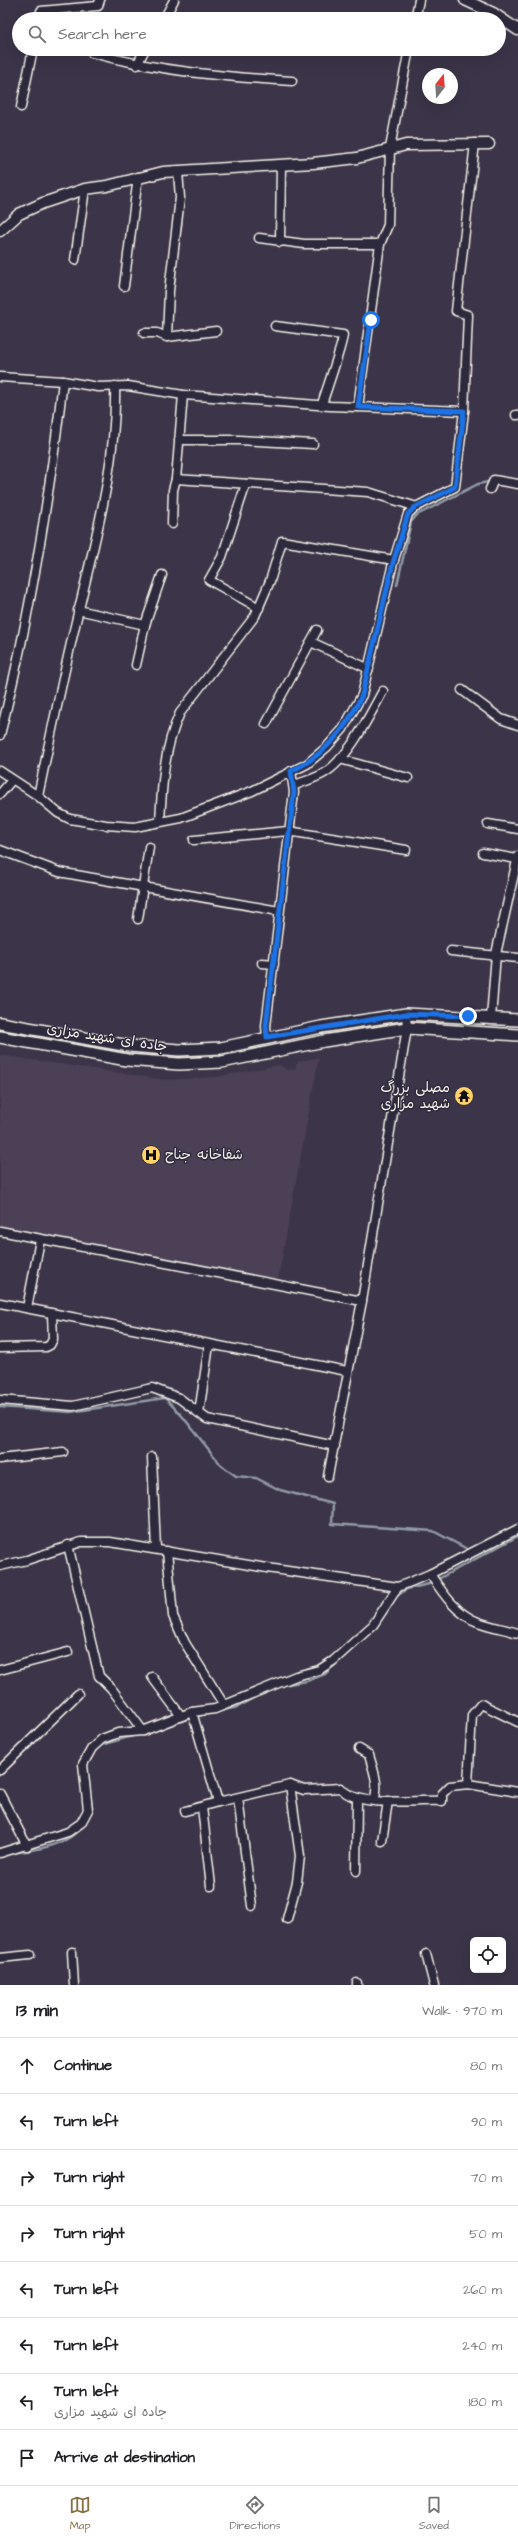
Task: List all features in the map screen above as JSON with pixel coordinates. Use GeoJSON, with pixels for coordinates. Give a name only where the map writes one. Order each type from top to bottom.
{"type":"FeatureCollection","features":[{"type":"Feature","properties":{"kind":"main road","name":"جاده ای شهید مزاری"},"geometry":{"type":"LineString","coordinates":[[0,1023],[129,1046],[179,1050],[221,1048],[267,1037],[406,1014],[518,1020]]}},
{"type":"Feature","properties":{"kind":"main road","name":"جاده ای شهید مزاری"},"geometry":{"type":"LineString","coordinates":[[0,1037],[127,1060],[179,1064],[222,1062],[324,1041],[407,1028],[518,1035]]}},
{"type":"Feature","properties":{"kind":"main road"},"geometry":{"type":"LineString","coordinates":[[33,1042],[35,1030]]}},
{"type":"Feature","properties":{"kind":"street"},"geometry":{"type":"LineString","coordinates":[[41,12],[98,6],[100,0]]}},
{"type":"Feature","properties":{"kind":"street"},"geometry":{"type":"LineString","coordinates":[[168,12],[174,0]]}},
{"type":"Feature","properties":{"kind":"street"},"geometry":{"type":"LineString","coordinates":[[416,12],[419,0]]}},
{"type":"Feature","properties":{"kind":"street"},"geometry":{"type":"LineString","coordinates":[[465,0],[492,12]]}},
{"type":"Feature","properties":{"kind":"street"},"geometry":{"type":"LineString","coordinates":[[506,22],[518,30]]}},
{"type":"Feature","properties":{"kind":"street"},"geometry":{"type":"LineString","coordinates":[[22,107],[32,56]]}},
{"type":"Feature","properties":{"kind":"street"},"geometry":{"type":"LineString","coordinates":[[103,56],[137,65],[216,77],[292,81]]}},
{"type":"Feature","properties":{"kind":"street"},"geometry":{"type":"LineString","coordinates":[[137,65],[142,56]]}},
{"type":"Feature","properties":{"kind":"street"},"geometry":{"type":"LineString","coordinates":[[358,407],[380,244],[388,225],[390,148],[408,56]]}},
{"type":"Feature","properties":{"kind":"street"},"geometry":{"type":"LineString","coordinates":[[0,771],[6,786],[38,796],[49,808],[70,818],[119,827],[135,827],[181,818],[252,791],[292,773],[307,764],[327,747],[343,729],[362,695],[394,560],[408,514],[416,507],[455,487],[464,411],[468,315],[456,312],[475,143]]}},
{"type":"Feature","properties":{"kind":"street"},"geometry":{"type":"LineString","coordinates":[[0,230],[19,214],[85,189],[107,186],[138,177],[178,171],[281,165],[357,158],[390,148],[406,145],[488,144]]}},
{"type":"Feature","properties":{"kind":"street"},"geometry":{"type":"LineString","coordinates":[[280,242],[281,165]]}},
{"type":"Feature","properties":{"kind":"street"},"geometry":{"type":"LineString","coordinates":[[166,337],[169,291],[180,198],[178,171]]}},
{"type":"Feature","properties":{"kind":"street"},"geometry":{"type":"LineString","coordinates":[[124,286],[138,177]]}},
{"type":"Feature","properties":{"kind":"street"},"geometry":{"type":"LineString","coordinates":[[75,260],[85,189]]}},
{"type":"Feature","properties":{"kind":"street"},"geometry":{"type":"LineString","coordinates":[[259,238],[280,242],[380,244]]}},
{"type":"Feature","properties":{"kind":"street"},"geometry":{"type":"LineString","coordinates":[[275,326],[343,335],[343,342],[335,360],[322,404]]}},
{"type":"Feature","properties":{"kind":"street"},"geometry":{"type":"LineString","coordinates":[[144,333],[157,333],[166,337],[216,331]]}},
{"type":"Feature","properties":{"kind":"street"},"geometry":{"type":"LineString","coordinates":[[0,377],[63,381],[98,387],[115,386],[158,390],[183,395],[358,407],[464,411]]}},
{"type":"Feature","properties":{"kind":"street"},"geometry":{"type":"LineString","coordinates":[[0,735],[16,675],[35,582],[63,381]]}},
{"type":"Feature","properties":{"kind":"street"},"geometry":{"type":"LineString","coordinates":[[38,796],[78,610],[97,536],[114,437],[115,386]]}},
{"type":"Feature","properties":{"kind":"street"},"geometry":{"type":"LineString","coordinates":[[172,524],[173,490],[176,479],[183,395]]}},
{"type":"Feature","properties":{"kind":"street"},"geometry":{"type":"LineString","coordinates":[[179,440],[239,440],[313,444]]}},
{"type":"Feature","properties":{"kind":"street"},"geometry":{"type":"LineString","coordinates":[[176,479],[368,492],[416,507]]}},
{"type":"Feature","properties":{"kind":"street"},"geometry":{"type":"LineString","coordinates":[[490,489],[494,480],[518,484]]}},
{"type":"Feature","properties":{"kind":"street"},"geometry":{"type":"LineString","coordinates":[[246,484],[222,557],[209,580],[259,608]]}},
{"type":"Feature","properties":{"kind":"street"},"geometry":{"type":"LineString","coordinates":[[160,822],[163,772],[173,728],[180,713],[259,608],[270,581],[282,541],[394,560]]}},
{"type":"Feature","properties":{"kind":"street"},"geometry":{"type":"LineString","coordinates":[[136,665],[144,625],[162,575]]}},
{"type":"Feature","properties":{"kind":"street"},"geometry":{"type":"LineString","coordinates":[[78,610],[144,625]]}},
{"type":"Feature","properties":{"kind":"street"},"geometry":{"type":"LineString","coordinates":[[266,724],[317,630]]}},
{"type":"Feature","properties":{"kind":"street"},"geometry":{"type":"LineString","coordinates":[[311,642],[369,669]]}},
{"type":"Feature","properties":{"kind":"street"},"geometry":{"type":"LineString","coordinates":[[462,690],[501,718],[518,725]]}},
{"type":"Feature","properties":{"kind":"street"},"geometry":{"type":"LineString","coordinates":[[295,785],[326,772],[340,759],[362,729],[384,691]]}},
{"type":"Feature","properties":{"kind":"street"},"geometry":{"type":"LineString","coordinates":[[340,759],[408,778]]}},
{"type":"Feature","properties":{"kind":"street"},"geometry":{"type":"LineString","coordinates":[[267,1037],[266,1026],[288,831],[295,785],[292,773]]}},
{"type":"Feature","properties":{"kind":"street"},"geometry":{"type":"LineString","coordinates":[[488,824],[518,829]]}},
{"type":"Feature","properties":{"kind":"street"},"geometry":{"type":"LineString","coordinates":[[194,840],[288,831],[406,850]]}},
{"type":"Feature","properties":{"kind":"street"},"geometry":{"type":"LineString","coordinates":[[138,919],[144,888],[149,846]]}},
{"type":"Feature","properties":{"kind":"street"},"geometry":{"type":"LineString","coordinates":[[0,850],[59,872],[280,911]]}},
{"type":"Feature","properties":{"kind":"street"},"geometry":{"type":"LineString","coordinates":[[483,853],[518,859]]}},
{"type":"Feature","properties":{"kind":"street"},"geometry":{"type":"LineString","coordinates":[[491,1018],[496,954],[516,881],[518,856]]}},
{"type":"Feature","properties":{"kind":"street"},"geometry":{"type":"LineString","coordinates":[[451,951],[496,954],[518,958]]}},
{"type":"Feature","properties":{"kind":"street"},"geometry":{"type":"LineString","coordinates":[[262,963],[274,964]]}},
{"type":"Feature","properties":{"kind":"street"},"geometry":{"type":"LineString","coordinates":[[328,1476],[335,1446],[347,1371],[362,1301],[407,1028],[406,1014]]}},
{"type":"Feature","properties":{"kind":"street"},"geometry":{"type":"LineString","coordinates":[[0,1232],[362,1301]]}},
{"type":"Feature","properties":{"kind":"street"},"geometry":{"type":"LineString","coordinates":[[27,1308],[40,1240]]}},
{"type":"Feature","properties":{"kind":"street"},"geometry":{"type":"LineString","coordinates":[[0,1303],[347,1371]]}},
{"type":"Feature","properties":{"kind":"street"},"geometry":{"type":"LineString","coordinates":[[0,1348],[46,1347],[53,1339],[52,1314]]}},
{"type":"Feature","properties":{"kind":"street"},"geometry":{"type":"LineString","coordinates":[[199,1413],[209,1345]]}},
{"type":"Feature","properties":{"kind":"street"},"geometry":{"type":"LineString","coordinates":[[0,1400],[73,1406],[152,1388],[179,1398],[207,1418],[335,1446]]}},
{"type":"Feature","properties":{"kind":"street"},"geometry":{"type":"LineString","coordinates":[[0,1459],[63,1452]]}},
{"type":"Feature","properties":{"kind":"street"},"geometry":{"type":"LineString","coordinates":[[152,1457],[156,1549]]}},
{"type":"Feature","properties":{"kind":"street"},"geometry":{"type":"LineString","coordinates":[[0,1566],[27,1560],[88,1541],[110,1542],[267,1568],[398,1587],[430,1574],[518,1529]]}},
{"type":"Feature","properties":{"kind":"street"},"geometry":{"type":"LineString","coordinates":[[68,1546],[99,1676],[111,1688],[143,1731]]}},
{"type":"Feature","properties":{"kind":"street"},"geometry":{"type":"LineString","coordinates":[[167,1551],[173,1616],[185,1642],[224,1705]]}},
{"type":"Feature","properties":{"kind":"street"},"geometry":{"type":"LineString","coordinates":[[430,1574],[442,1592],[464,1614],[473,1619],[518,1633]]}},
{"type":"Feature","properties":{"kind":"street"},"geometry":{"type":"LineString","coordinates":[[0,1853],[27,1846],[68,1832],[81,1823],[88,1810],[83,1764],[92,1748],[102,1739],[118,1733],[143,1731],[192,1712],[215,1709],[296,1676],[319,1670],[333,1661],[373,1625],[398,1587]]}},
{"type":"Feature","properties":{"kind":"street"},"geometry":{"type":"LineString","coordinates":[[0,1670],[68,1652]]}},
{"type":"Feature","properties":{"kind":"street"},"geometry":{"type":"LineString","coordinates":[[152,1677],[181,1716]]}},
{"type":"Feature","properties":{"kind":"street"},"geometry":{"type":"LineString","coordinates":[[0,1770],[78,1694]]}},
{"type":"Feature","properties":{"kind":"street"},"geometry":{"type":"LineString","coordinates":[[468,1784],[472,1715],[476,1707],[481,1704],[518,1722]]}},
{"type":"Feature","properties":{"kind":"street"},"geometry":{"type":"LineString","coordinates":[[192,1712],[218,1802]]}},
{"type":"Feature","properties":{"kind":"street"},"geometry":{"type":"LineString","coordinates":[[359,1749],[369,1755],[377,1788],[374,1800]]}},
{"type":"Feature","properties":{"kind":"street"},"geometry":{"type":"LineString","coordinates":[[185,1811],[290,1785],[304,1790],[341,1788],[346,1795],[357,1800],[388,1801],[442,1801],[442,1794],[450,1786],[468,1784],[518,1792]]}},
{"type":"Feature","properties":{"kind":"street"},"geometry":{"type":"LineString","coordinates":[[286,1919],[297,1882],[300,1856],[290,1785]]}},
{"type":"Feature","properties":{"kind":"street"},"geometry":{"type":"LineString","coordinates":[[0,1794],[27,1846]]}},
{"type":"Feature","properties":{"kind":"street"},"geometry":{"type":"LineString","coordinates":[[238,1798],[252,1906]]}},
{"type":"Feature","properties":{"kind":"street"},"geometry":{"type":"LineString","coordinates":[[356,1871],[357,1800]]}},
{"type":"Feature","properties":{"kind":"street"},"geometry":{"type":"LineString","coordinates":[[382,1841],[388,1801]]}},
{"type":"Feature","properties":{"kind":"street"},"geometry":{"type":"LineString","coordinates":[[202,1807],[211,1886]]}},
{"type":"Feature","properties":{"kind":"street"},"geometry":{"type":"LineString","coordinates":[[72,1952],[74,1985]]}},
{"type":"Feature","properties":{"kind":"street"},"geometry":{"type":"LineString","coordinates":[[426,1954],[434,1985]]}},
{"type":"Feature","properties":{"kind":"street"},"geometry":{"type":"LineString","coordinates":[[0,1958],[30,1955]]}},
{"type":"Feature","properties":{"kind":"shaded area","name":"شفاخانه جناح"},"geometry":{"type":"Polygon","coordinates":[[[0,1055],[166,1080],[216,1077],[279,1065],[287,1070],[295,1069],[297,1062],[319,1057],[277,1285],[0,1230],[0,1055]]]}},
{"type":"Feature","properties":{"kind":"waterway"},"geometry":{"type":"LineString","coordinates":[[397,585],[411,522],[417,515],[478,484],[493,481]]}},
{"type":"Feature","properties":{"kind":"waterway"},"geometry":{"type":"LineString","coordinates":[[0,1407],[70,1412],[165,1398],[183,1417],[221,1465],[236,1476],[256,1478],[280,1490],[333,1504],[332,1524],[433,1531],[471,1551]]}},
{"type":"Feature","properties":{"kind":"waterway"},"geometry":{"type":"LineString","coordinates":[[394,1598],[407,1589],[429,1584],[518,1536]]}},
{"type":"Feature","properties":{"kind":"waterway"},"geometry":{"type":"LineString","coordinates":[[283,1685],[307,1681],[325,1674],[367,1635]]}},
{"type":"Feature","properties":{"kind":"waterway"},"geometry":{"type":"LineString","coordinates":[[145,1734],[193,1717],[238,1707],[256,1696]]}},
{"type":"Feature","properties":{"kind":"waterway"},"geometry":{"type":"LineString","coordinates":[[101,1745],[136,1735]]}},
{"type":"Feature","properties":{"kind":"waterway"},"geometry":{"type":"LineString","coordinates":[[12,1853],[60,1843],[76,1833],[82,1826]]}},
{"type":"Feature","properties":{"kind":"place","name":"مصلی بزرگ شهید مزاری"},"geometry":{"type":"Point","coordinates":[464,1096]}},
{"type":"Feature","properties":{"kind":"place","name":"شفاخانه جناح"},"geometry":{"type":"Point","coordinates":[151,1155]}},
{"type":"Feature","properties":{"kind":"route"},"geometry":{"type":"LineString","coordinates":[[371,320],[358,407],[464,411],[455,487],[414,508],[408,514],[393,563],[362,695],[355,710],[343,729],[327,747],[307,764],[291,771],[295,785],[288,831],[266,1026],[267,1037],[406,1014],[468,1016]]}}]}
